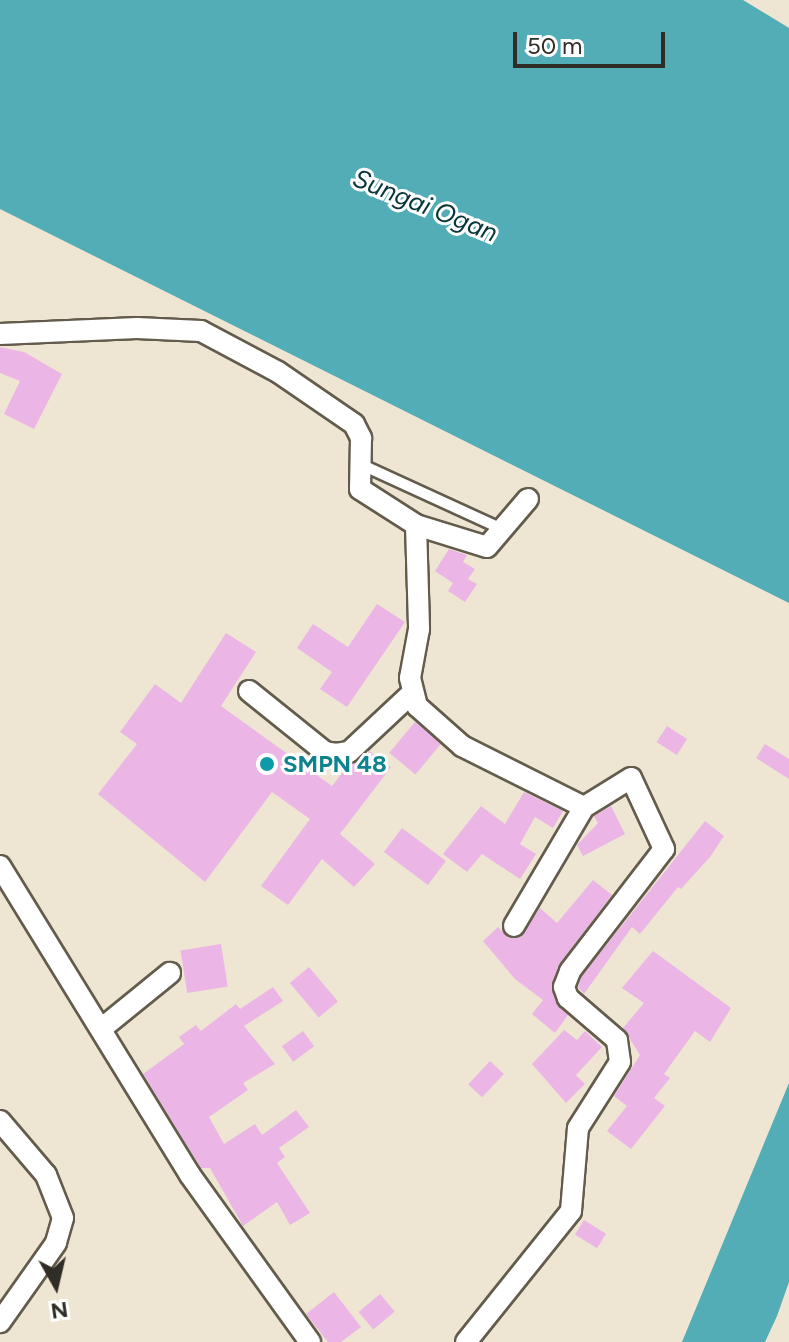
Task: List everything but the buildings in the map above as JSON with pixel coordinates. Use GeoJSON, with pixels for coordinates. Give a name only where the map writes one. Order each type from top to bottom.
{"type":"FeatureCollection","features":[{"type":"Feature","properties":{"kind":"street"},"geometry":{"type":"LineString","coordinates":[[0,334],[169,328],[216,336],[354,424],[361,438],[358,463],[364,495],[416,525],[487,547],[528,499]]}},
{"type":"Feature","properties":{"kind":"street"},"geometry":{"type":"LineString","coordinates":[[416,525],[420,599],[412,693],[426,718],[462,746],[584,807]]}},
{"type":"Feature","properties":{"kind":"street"},"geometry":{"type":"LineString","coordinates":[[249,691],[325,752],[336,754],[349,752],[412,693]]}},
{"type":"Feature","properties":{"kind":"street"},"geometry":{"type":"LineString","coordinates":[[466,1342],[571,1211],[578,1128],[620,1062],[617,1040],[568,998],[565,981],[664,849],[631,778],[584,807],[514,926]]}},
{"type":"Feature","properties":{"kind":"street"},"geometry":{"type":"LineString","coordinates":[[0,866],[190,1175],[310,1342]]}},
{"type":"Feature","properties":{"kind":"street"},"geometry":{"type":"LineString","coordinates":[[101,1029],[170,973]]}},
{"type":"Feature","properties":{"kind":"street"},"geometry":{"type":"LineString","coordinates":[[0,1121],[46,1175],[63,1218],[56,1243],[0,1322]]}},
{"type":"Feature","properties":{"kind":"lane"},"geometry":{"type":"LineString","coordinates":[[358,463],[504,530]]}},
{"type":"Feature","properties":{"kind":"water","name":"Sungai Ogan"},"geometry":{"type":"Polygon","coordinates":[[[0,0],[743,0],[789,28],[789,603],[0,209],[0,0]]]}},
{"type":"Feature","properties":{"kind":"water"},"geometry":{"type":"Polygon","coordinates":[[[789,1083],[789,1282],[777,1316],[765,1342],[682,1342],[789,1083]]]}},
{"type":"Feature","properties":{"kind":"place","name":"SMPN 48"},"geometry":{"type":"Point","coordinates":[267,764]}}]}
